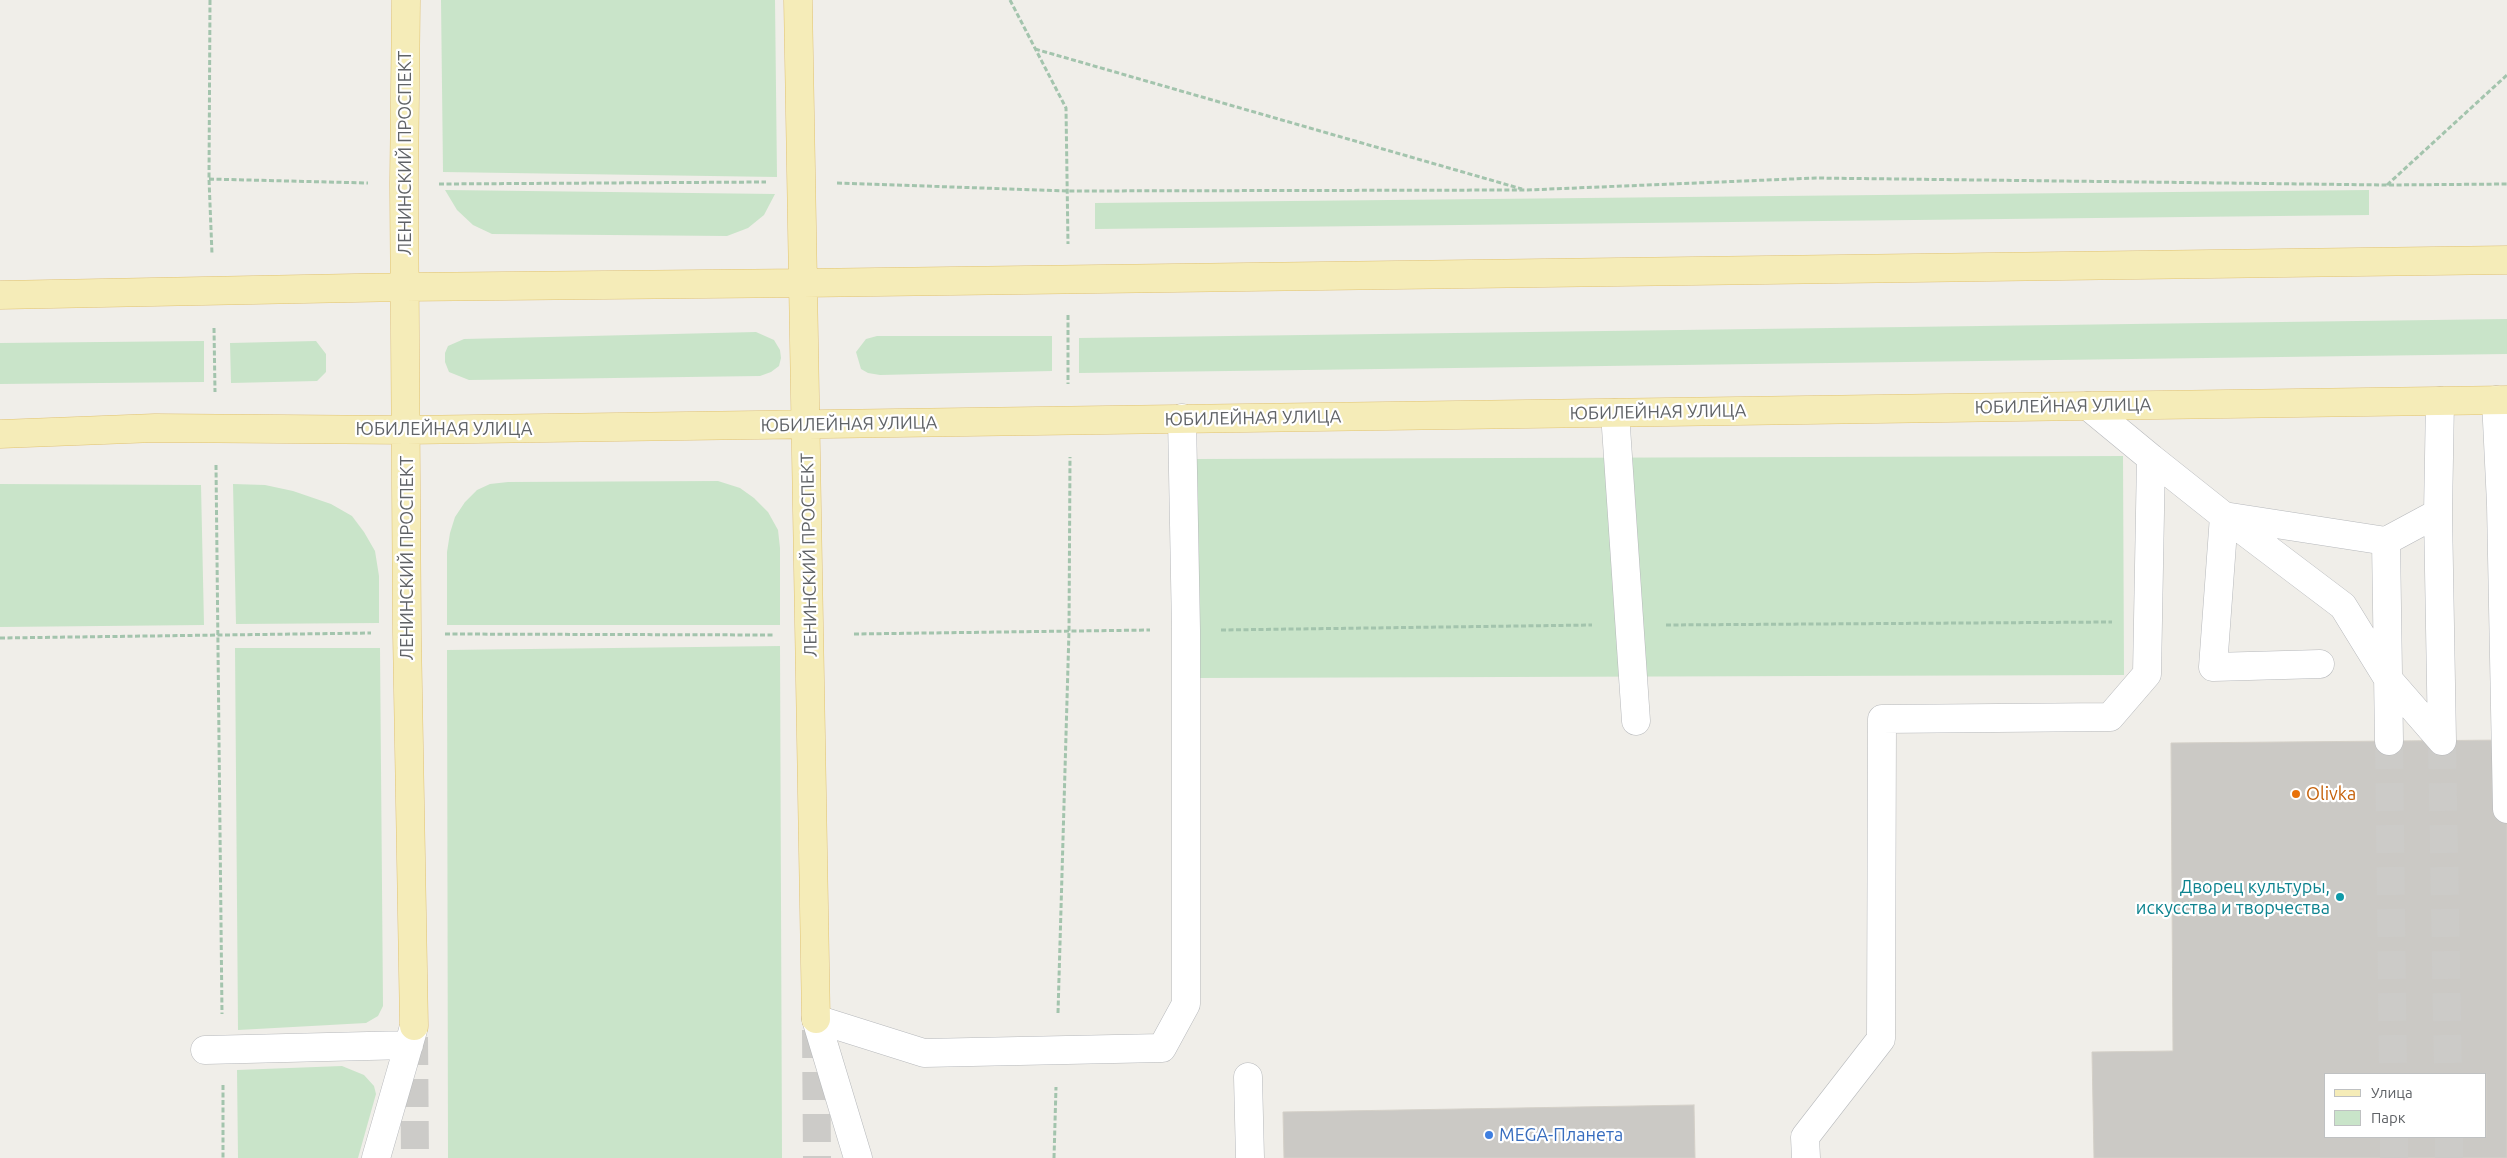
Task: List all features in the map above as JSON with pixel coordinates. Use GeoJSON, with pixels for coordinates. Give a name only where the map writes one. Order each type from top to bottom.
{"type":"FeatureCollection","features":[{"type":"Feature","properties":{"kind":"main road","name":"ЛЕНИНСКИЙ ПРОСПЕКТ"},"geometry":{"type":"LineString","coordinates":[[406,0],[404,184],[411,1036]]}},
{"type":"Feature","properties":{"kind":"main road","name":"ЛЕНИНСКИЙ ПРОСПЕКТ"},"geometry":{"type":"LineString","coordinates":[[798,0],[816,1019]]}},
{"type":"Feature","properties":{"kind":"main road"},"geometry":{"type":"LineString","coordinates":[[5,292],[214,291],[2507,260]]}},
{"type":"Feature","properties":{"kind":"main road","name":"ЮБИЛЕЙНАЯ УЛИЦА"},"geometry":{"type":"LineString","coordinates":[[0,434],[155,428],[406,430],[2502,400]]}},
{"type":"Feature","properties":{"kind":"street"},"geometry":{"type":"LineString","coordinates":[[2502,400],[2501,504],[2507,809]]}},
{"type":"Feature","properties":{"kind":"street"},"geometry":{"type":"LineString","coordinates":[[2088,406],[2224,516],[2343,606],[2388,679],[2442,741],[2438,513],[2440,401]]}},
{"type":"Feature","properties":{"kind":"street"},"geometry":{"type":"LineString","coordinates":[[1615,413],[1636,721]]}},
{"type":"Feature","properties":{"kind":"street"},"geometry":{"type":"LineString","coordinates":[[816,1019],[924,1053],[1162,1048],[1186,1004],[1186,630],[1182,418]]}},
{"type":"Feature","properties":{"kind":"street"},"geometry":{"type":"LineString","coordinates":[[1806,1158],[1805,1138],[1881,1038],[1882,719],[2110,716],[2148,674],[2151,458]]}},
{"type":"Feature","properties":{"kind":"street"},"geometry":{"type":"LineString","coordinates":[[2224,516],[2386,541],[2438,513]]}},
{"type":"Feature","properties":{"kind":"street"},"geometry":{"type":"LineString","coordinates":[[2224,516],[2213,667],[2320,664]]}},
{"type":"Feature","properties":{"kind":"street"},"geometry":{"type":"LineString","coordinates":[[2386,541],[2388,741]]}},
{"type":"Feature","properties":{"kind":"street"},"geometry":{"type":"LineString","coordinates":[[816,1019],[858,1158]]}},
{"type":"Feature","properties":{"kind":"street"},"geometry":{"type":"LineString","coordinates":[[214,1050],[411,1036],[376,1158]]}},
{"type":"Feature","properties":{"kind":"street"},"geometry":{"type":"LineString","coordinates":[[1248,1077],[1250,1158]]}},
{"type":"Feature","properties":{"kind":"path"},"geometry":{"type":"LineString","coordinates":[[210,0],[209,178],[214,291],[219,635],[214,1050],[223,1158]]}},
{"type":"Feature","properties":{"kind":"path"},"geometry":{"type":"LineString","coordinates":[[1010,0],[1066,108]]}},
{"type":"Feature","properties":{"kind":"path"},"geometry":{"type":"LineString","coordinates":[[1035,49],[1527,190]]}},
{"type":"Feature","properties":{"kind":"path"},"geometry":{"type":"LineString","coordinates":[[2387,185],[2507,75]]}},
{"type":"Feature","properties":{"kind":"path"},"geometry":{"type":"LineString","coordinates":[[209,178],[404,184],[801,182],[1068,191],[1527,190],[1816,178],[2387,185],[2507,184]]}},
{"type":"Feature","properties":{"kind":"path"},"geometry":{"type":"LineString","coordinates":[[1054,1158],[1069,631],[1070,472]]}},
{"type":"Feature","properties":{"kind":"path"},"geometry":{"type":"LineString","coordinates":[[854,634],[1069,631]]}},
{"type":"Feature","properties":{"kind":"path"},"geometry":{"type":"LineString","coordinates":[[0,638],[374,633]]}},
{"type":"Feature","properties":{"kind":"path"},"geometry":{"type":"LineString","coordinates":[[444,634],[774,635]]}},
{"type":"Feature","properties":{"kind":"green space"},"geometry":{"type":"Polygon","coordinates":[[[441,0],[775,0],[777,177],[443,172],[441,0]]]}},
{"type":"Feature","properties":{"kind":"green space"},"geometry":{"type":"Polygon","coordinates":[[[445,190],[775,194],[764,215],[748,228],[727,236],[492,234],[473,225],[457,210],[445,190]]]}},
{"type":"Feature","properties":{"kind":"green space"},"geometry":{"type":"Polygon","coordinates":[[[2369,190],[2369,215],[1095,229],[1095,203],[2369,190]]]}},
{"type":"Feature","properties":{"kind":"green space"},"geometry":{"type":"Polygon","coordinates":[[[2507,319],[2507,354],[1079,373],[1079,338],[2507,319]]]}},
{"type":"Feature","properties":{"kind":"green space"},"geometry":{"type":"Polygon","coordinates":[[[756,332],[774,340],[780,350],[781,358],[779,366],[771,372],[760,376],[469,380],[449,372],[445,362],[445,353],[448,346],[464,339],[756,332]]]}},
{"type":"Feature","properties":{"kind":"green space"},"geometry":{"type":"Polygon","coordinates":[[[877,336],[1052,336],[1052,371],[880,375],[868,373],[861,369],[856,352],[866,339],[877,336]]]}},
{"type":"Feature","properties":{"kind":"green space"},"geometry":{"type":"Polygon","coordinates":[[[204,341],[204,382],[0,384],[0,343],[204,341]]]}},
{"type":"Feature","properties":{"kind":"green space"},"geometry":{"type":"Polygon","coordinates":[[[316,341],[326,354],[326,372],[317,381],[231,383],[230,343],[316,341]]]}},
{"type":"Feature","properties":{"kind":"green space"},"geometry":{"type":"Polygon","coordinates":[[[2123,456],[2124,675],[1197,678],[1197,459],[2123,456]]]}},
{"type":"Feature","properties":{"kind":"green space"},"geometry":{"type":"Polygon","coordinates":[[[718,481],[740,488],[754,498],[768,512],[778,530],[780,548],[780,625],[447,625],[447,552],[450,533],[455,517],[465,502],[477,490],[490,484],[508,482],[718,481]]]}},
{"type":"Feature","properties":{"kind":"green space"},"geometry":{"type":"Polygon","coordinates":[[[0,484],[201,485],[204,625],[0,627],[0,484]]]}},
{"type":"Feature","properties":{"kind":"green space"},"geometry":{"type":"Polygon","coordinates":[[[233,484],[265,485],[293,491],[331,504],[352,516],[375,551],[379,576],[379,623],[236,624],[233,484]]]}},
{"type":"Feature","properties":{"kind":"green space"},"geometry":{"type":"Polygon","coordinates":[[[780,646],[782,1158],[448,1158],[447,650],[780,646]]]}},
{"type":"Feature","properties":{"kind":"green space"},"geometry":{"type":"Polygon","coordinates":[[[235,648],[380,648],[383,1006],[378,1016],[366,1023],[238,1030],[235,648]]]}},
{"type":"Feature","properties":{"kind":"green space"},"geometry":{"type":"Polygon","coordinates":[[[342,1066],[364,1075],[374,1086],[376,1094],[358,1158],[238,1158],[237,1070],[342,1066]]]}},
{"type":"Feature","properties":{"kind":"building","name":"Дворец культуры, искусства и творчества"},"geometry":{"type":"Polygon","coordinates":[[[2507,740],[2507,1158],[2094,1158],[2092,1052],[2173,1051],[2171,743],[2507,740]]]}},
{"type":"Feature","properties":{"kind":"building","name":"MEGA-Планета"},"geometry":{"type":"Polygon","coordinates":[[[1694,1105],[1695,1158],[1284,1158],[1283,1112],[1694,1105]]]}},
{"type":"Feature","properties":{"kind":"tunnel"},"geometry":{"type":"LineString","coordinates":[[2389,741],[2393,1073]]}},
{"type":"Feature","properties":{"kind":"tunnel"},"geometry":{"type":"LineString","coordinates":[[2442,741],[2448,1073]]}},
{"type":"Feature","properties":{"kind":"tunnel"},"geometry":{"type":"LineString","coordinates":[[816,1030],[817,1158]]}},
{"type":"Feature","properties":{"kind":"tunnel"},"geometry":{"type":"LineString","coordinates":[[414,1037],[415,1158]]}},
{"type":"Feature","properties":{"kind":"tunnel"},"geometry":{"type":"LineString","coordinates":[[2394,1138],[2394,1158]]}},
{"type":"Feature","properties":{"kind":"tunnel"},"geometry":{"type":"LineString","coordinates":[[2449,1138],[2449,1158]]}},
{"type":"Feature","properties":{"kind":"place","name":"Olivka"},"geometry":{"type":"Point","coordinates":[2296,794]}},
{"type":"Feature","properties":{"kind":"place","name":"Дворец культуры, искусства и творчества"},"geometry":{"type":"Point","coordinates":[2340,897]}},
{"type":"Feature","properties":{"kind":"place","name":"MEGA-Планета"},"geometry":{"type":"Point","coordinates":[1489,1135]}}]}
